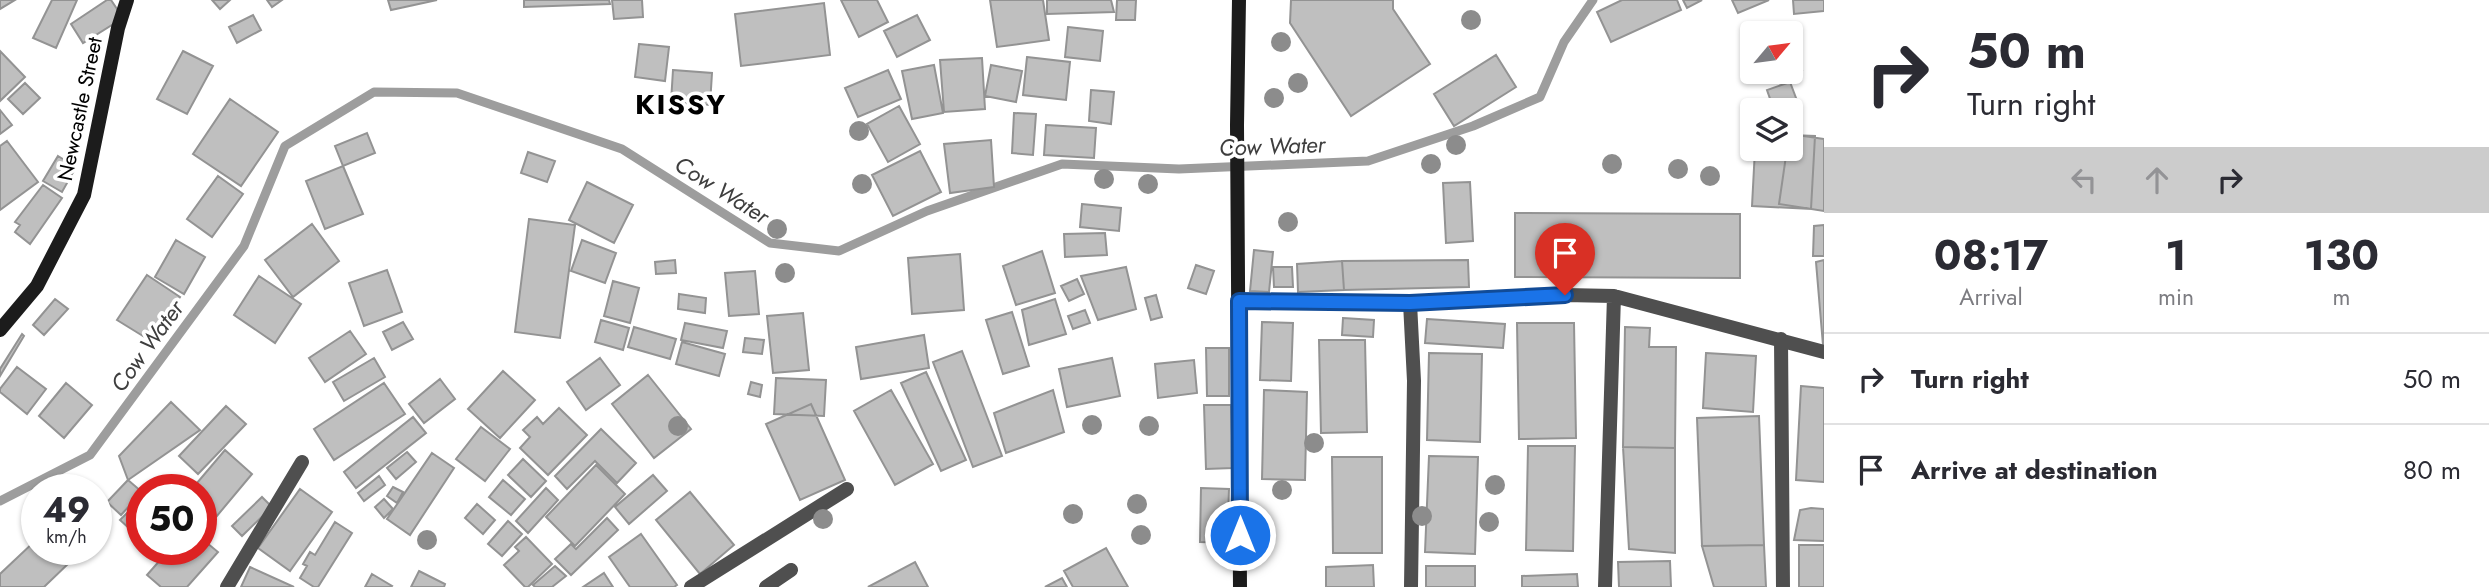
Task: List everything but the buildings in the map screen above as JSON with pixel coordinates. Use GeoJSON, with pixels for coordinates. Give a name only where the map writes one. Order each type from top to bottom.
{"type":"FeatureCollection","features":[{"type":"Feature","properties":{"kind":"main road","name":"Newcastle Street"},"geometry":{"type":"LineString","coordinates":[[0,330],[37,286],[84,195],[118,28],[127,0]]}},
{"type":"Feature","properties":{"kind":"main road"},"geometry":{"type":"LineString","coordinates":[[1239,0],[1237,125],[1240,587]]}},
{"type":"Feature","properties":{"kind":"street"},"geometry":{"type":"LineString","coordinates":[[1239,301],[1410,303],[1565,295],[1614,296],[1824,352]]}},
{"type":"Feature","properties":{"kind":"street"},"geometry":{"type":"LineString","coordinates":[[1605,587],[1614,296]]}},
{"type":"Feature","properties":{"kind":"street"},"geometry":{"type":"LineString","coordinates":[[1410,303],[1414,381],[1412,587]]}},
{"type":"Feature","properties":{"kind":"street"},"geometry":{"type":"LineString","coordinates":[[1781,339],[1783,587]]}},
{"type":"Feature","properties":{"kind":"street"},"geometry":{"type":"LineString","coordinates":[[227,587],[302,462]]}},
{"type":"Feature","properties":{"kind":"street"},"geometry":{"type":"LineString","coordinates":[[691,587],[847,489]]}},
{"type":"Feature","properties":{"kind":"street"},"geometry":{"type":"LineString","coordinates":[[766,587],[791,570]]}},
{"type":"Feature","properties":{"kind":"waterway","name":"Cow Water"},"geometry":{"type":"LineString","coordinates":[[0,501],[90,455],[244,246],[285,146],[374,92],[457,93],[622,149],[770,243],[839,251],[927,211],[1062,164],[1179,169],[1368,161],[1473,126],[1540,97],[1564,42],[1593,0]]}},
{"type":"Feature","properties":{"kind":"district","name":"KISSY"},"geometry":{"type":"Point","coordinates":[681,104]}},
{"type":"Feature","properties":{"kind":"route"},"geometry":{"type":"LineString","coordinates":[[1240,535],[1239,301],[1410,303],[1565,295]]}}]}
